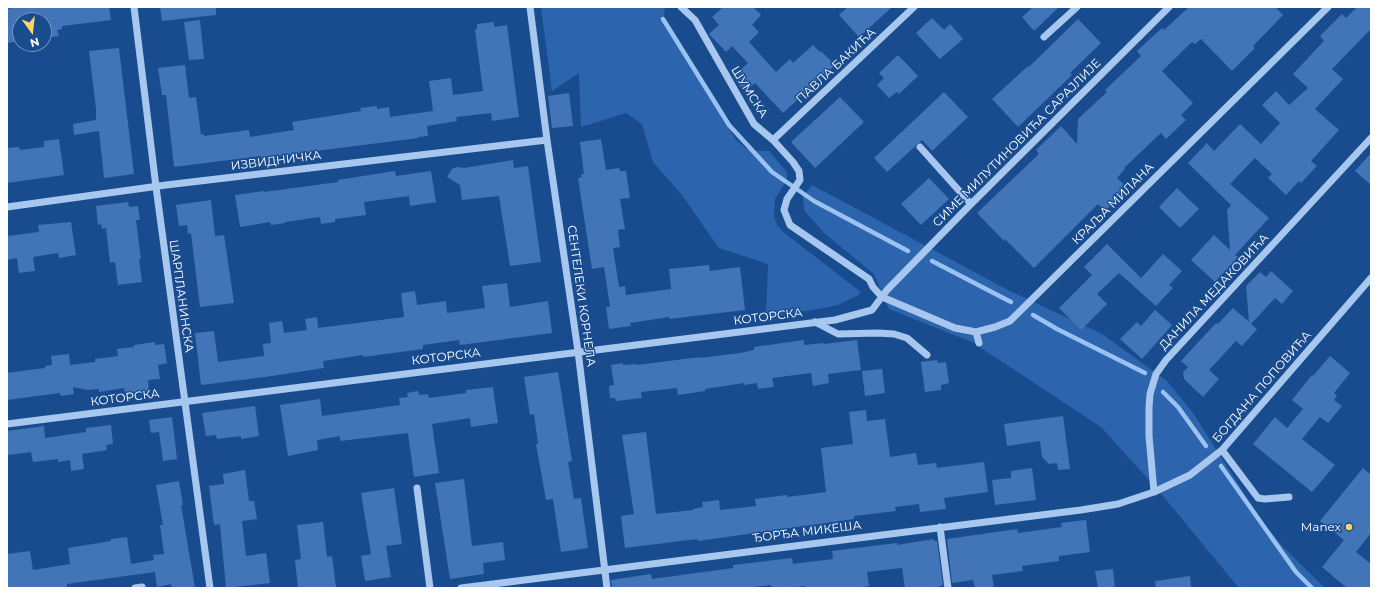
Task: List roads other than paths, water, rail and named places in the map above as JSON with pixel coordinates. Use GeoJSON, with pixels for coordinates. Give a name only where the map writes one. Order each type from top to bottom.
{"type":"FeatureCollection","features":[{"type":"Feature","properties":{"kind":"street","name":"ШАРПЛАНИНСКА"},"geometry":{"type":"LineString","coordinates":[[134,7],[156,187],[210,588]]}},
{"type":"Feature","properties":{"kind":"street","name":"СЕНТЕЛЕКИ КОРНЕЛА"},"geometry":{"type":"LineString","coordinates":[[530,7],[578,351],[607,588]]}},
{"type":"Feature","properties":{"kind":"street","name":"ШУМСКА"},"geometry":{"type":"LineString","coordinates":[[682,7],[694,20],[754,124],[773,140],[799,171],[800,180],[787,200],[784,210],[790,225],[869,279],[873,287],[882,297]]}},
{"type":"Feature","properties":{"kind":"street","name":"ПАВЛА БАКИЋА"},"geometry":{"type":"LineString","coordinates":[[773,140],[914,7]]}},
{"type":"Feature","properties":{"kind":"street"},"geometry":{"type":"LineString","coordinates":[[1044,37],[1077,7]]}},
{"type":"Feature","properties":{"kind":"street","name":"СИМЕ МИЛУТИНОВИЋА САРАЈЛИЈЕ"},"geometry":{"type":"LineString","coordinates":[[882,297],[887,290],[971,204],[1169,7]]}},
{"type":"Feature","properties":{"kind":"street","name":"КРАЉА МИЛАНА"},"geometry":{"type":"LineString","coordinates":[[882,297],[955,328],[976,332],[995,328],[1010,321],[1328,7]]}},
{"type":"Feature","properties":{"kind":"street","name":"ДАНИЛА МЕДАКОВИЋА"},"geometry":{"type":"LineString","coordinates":[[1154,492],[1149,436],[1149,408],[1150,394],[1156,374],[1166,360],[1371,138]]}},
{"type":"Feature","properties":{"kind":"street","name":"ИЗВИДНИЧКА"},"geometry":{"type":"LineString","coordinates":[[7,207],[156,187],[548,140]]}},
{"type":"Feature","properties":{"kind":"street"},"geometry":{"type":"LineString","coordinates":[[920,147],[971,204]]}},
{"type":"Feature","properties":{"kind":"street","name":"БОГДАНА ПОПОВИЋА"},"geometry":{"type":"LineString","coordinates":[[1154,492],[1190,475],[1222,450],[1371,278]]}},
{"type":"Feature","properties":{"kind":"street","name":"КОТОРСКА"},"geometry":{"type":"LineString","coordinates":[[7,424],[834,320],[872,310],[882,297]]}},
{"type":"Feature","properties":{"kind":"street"},"geometry":{"type":"LineString","coordinates":[[814,322],[838,334],[878,332],[894,334],[907,338],[927,355]]}},
{"type":"Feature","properties":{"kind":"street"},"geometry":{"type":"LineString","coordinates":[[976,332],[979,343]]}},
{"type":"Feature","properties":{"kind":"street"},"geometry":{"type":"LineString","coordinates":[[1222,450],[1258,498],[1265,499],[1289,497]]}},
{"type":"Feature","properties":{"kind":"street"},"geometry":{"type":"LineString","coordinates":[[417,488],[430,588]]}},
{"type":"Feature","properties":{"kind":"street","name":"ЂОРЂА МИКЕША"},"geometry":{"type":"LineString","coordinates":[[461,588],[1081,510],[1118,504],[1154,492]]}},
{"type":"Feature","properties":{"kind":"street"},"geometry":{"type":"LineString","coordinates":[[940,527],[948,588]]}},
{"type":"Feature","properties":{"kind":"waterway"},"geometry":{"type":"LineString","coordinates":[[663,19],[729,125],[772,172],[814,201],[908,251]]}},
{"type":"Feature","properties":{"kind":"waterway"},"geometry":{"type":"LineString","coordinates":[[932,261],[1011,302]]}},
{"type":"Feature","properties":{"kind":"waterway"},"geometry":{"type":"LineString","coordinates":[[1033,315],[1057,329],[1145,373]]}},
{"type":"Feature","properties":{"kind":"waterway"},"geometry":{"type":"LineString","coordinates":[[1163,392],[1178,407],[1206,446]]}},
{"type":"Feature","properties":{"kind":"waterway"},"geometry":{"type":"LineString","coordinates":[[1221,466],[1296,572],[1312,588]]}},
{"type":"Feature","properties":{"kind":"place","name":"Manex"},"geometry":{"type":"Point","coordinates":[1349,527]}}]}
